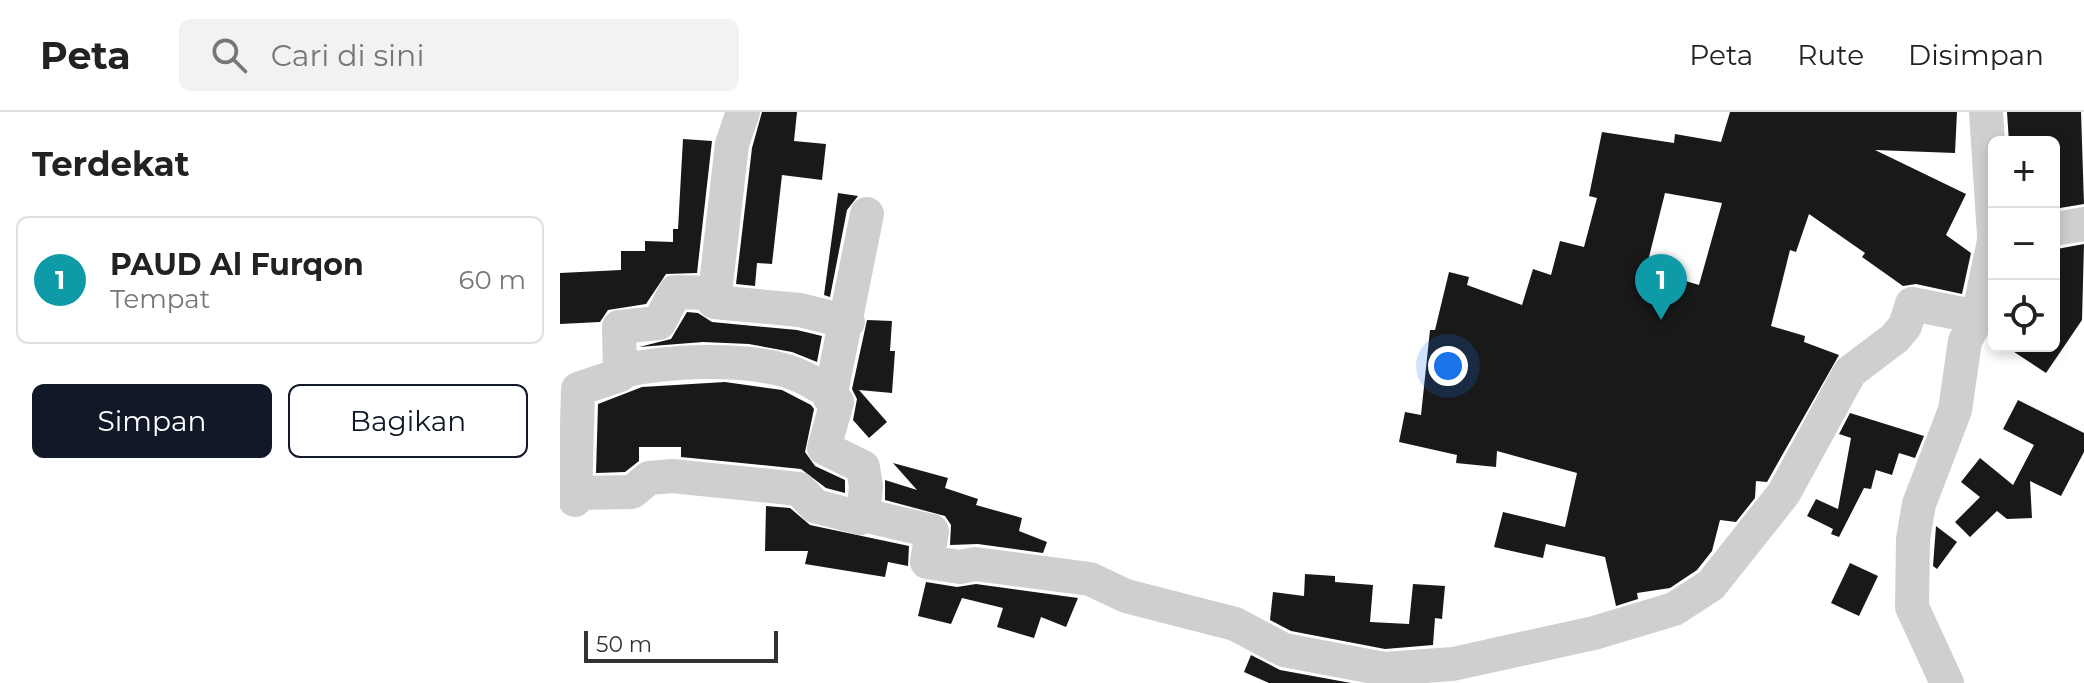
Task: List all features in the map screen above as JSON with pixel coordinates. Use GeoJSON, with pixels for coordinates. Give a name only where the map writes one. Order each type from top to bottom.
{"type":"FeatureCollection","features":[{"type":"Feature","properties":{"kind":"street"},"geometry":{"type":"LineString","coordinates":[[743,112],[732,144],[717,285],[712,293],[714,302],[800,310],[848,322]]}},
{"type":"Feature","properties":{"kind":"street"},"geometry":{"type":"LineString","coordinates":[[1986,112],[1992,208]]}},
{"type":"Feature","properties":{"kind":"street"},"geometry":{"type":"LineString","coordinates":[[863,515],[866,487],[863,467],[824,448],[837,402],[830,398],[848,322],[867,214]]}},
{"type":"Feature","properties":{"kind":"street"},"geometry":{"type":"LineString","coordinates":[[2060,228],[2084,224]]}},
{"type":"Feature","properties":{"kind":"street"},"geometry":{"type":"LineString","coordinates":[[1947,683],[1912,607],[1913,539],[1919,504],[1955,410],[1965,341],[1978,317],[1988,268]]}},
{"type":"Feature","properties":{"kind":"street"},"geometry":{"type":"LineString","coordinates":[[712,293],[675,292],[659,323],[619,327],[620,375],[569,389],[575,496],[632,492],[649,478],[672,476],[799,489],[815,506],[932,531],[927,562],[1090,579],[1126,596],[1235,624],[1284,650],[1384,669],[1453,664],[1594,633],[1690,602],[1720,574],[1784,493],[1850,372],[1895,338],[1905,326],[1912,304],[1978,317]]}},
{"type":"Feature","properties":{"kind":"street"},"geometry":{"type":"LineString","coordinates":[[620,371],[667,364],[737,365],[787,371],[832,393]]}},
{"type":"Feature","properties":{"kind":"building"},"geometry":{"type":"Polygon","coordinates":[[[762,112],[797,112],[794,141],[826,144],[822,180],[782,175],[772,264],[757,263],[755,286],[736,284],[752,148],[762,112]]]}},
{"type":"Feature","properties":{"kind":"building"},"geometry":{"type":"Polygon","coordinates":[[[1730,112],[1957,112],[1955,153],[1875,150],[1966,194],[1946,235],[1971,253],[1962,294],[1916,284],[1903,286],[1862,257],[1865,253],[1809,214],[1796,252],[1790,250],[1771,326],[1805,336],[1804,342],[1839,355],[1767,482],[1756,481],[1755,498],[1736,522],[1720,520],[1712,551],[1697,570],[1670,588],[1637,593],[1638,599],[1616,606],[1605,557],[1546,544],[1543,558],[1494,547],[1503,512],[1565,527],[1577,473],[1497,451],[1496,467],[1456,463],[1457,455],[1399,442],[1405,412],[1421,415],[1430,330],[1435,330],[1449,272],[1469,277],[1467,285],[1522,305],[1533,269],[1551,275],[1560,241],[1584,247],[1597,198],[1589,196],[1602,132],[1674,143],[1675,134],[1721,142],[1730,112]],[[1665,193],[1646,269],[1699,285],[1722,203],[1665,193]]]}},
{"type":"Feature","properties":{"kind":"building"},"geometry":{"type":"Polygon","coordinates":[[[2007,112],[2081,112],[2084,204],[2060,208],[2060,136],[2009,136],[2007,112]]]}},
{"type":"Feature","properties":{"kind":"building"},"geometry":{"type":"Polygon","coordinates":[[[683,139],[712,141],[697,273],[666,274],[646,304],[608,310],[600,322],[560,324],[560,273],[621,270],[621,251],[645,251],[645,241],[673,242],[673,229],[678,229],[683,139]]]}},
{"type":"Feature","properties":{"kind":"building"},"geometry":{"type":"Polygon","coordinates":[[[838,193],[858,196],[847,210],[830,297],[824,295],[838,193]]]}},
{"type":"Feature","properties":{"kind":"building"},"geometry":{"type":"Polygon","coordinates":[[[2084,244],[2082,320],[2046,373],[2014,352],[2060,352],[2060,248],[2084,244]]]}},
{"type":"Feature","properties":{"kind":"building"},"geometry":{"type":"Polygon","coordinates":[[[687,312],[698,313],[712,322],[797,330],[822,336],[817,362],[792,352],[749,344],[703,342],[639,347],[671,339],[687,312]]]}},
{"type":"Feature","properties":{"kind":"building"},"geometry":{"type":"Polygon","coordinates":[[[867,320],[892,321],[890,351],[895,351],[892,393],[859,390],[887,422],[869,438],[853,420],[857,399],[852,389],[867,320]]]}},
{"type":"Feature","properties":{"kind":"building"},"geometry":{"type":"Polygon","coordinates":[[[725,382],[782,390],[811,405],[814,409],[805,452],[815,466],[845,480],[845,493],[826,488],[801,469],[681,457],[681,447],[639,447],[639,461],[625,472],[596,473],[598,404],[642,387],[725,382]]]}},
{"type":"Feature","properties":{"kind":"building"},"geometry":{"type":"Polygon","coordinates":[[[2018,400],[2084,433],[2084,452],[2061,496],[2030,481],[2032,518],[2007,519],[1997,511],[1970,537],[1955,522],[1980,497],[1961,482],[1980,458],[2013,485],[2034,445],[2003,429],[2018,400]]]}},
{"type":"Feature","properties":{"kind":"building"},"geometry":{"type":"Polygon","coordinates":[[[1850,413],[1924,436],[1915,458],[1899,453],[1892,475],[1876,470],[1871,489],[1864,488],[1839,537],[1831,534],[1833,529],[1807,516],[1816,499],[1838,509],[1851,438],[1839,434],[1850,413]]]}},
{"type":"Feature","properties":{"kind":"building"},"geometry":{"type":"Polygon","coordinates":[[[893,463],[948,478],[945,488],[978,499],[976,505],[1022,518],[1019,531],[1047,542],[1043,553],[978,544],[950,545],[951,525],[945,516],[885,500],[885,480],[917,490],[893,463]]]}},
{"type":"Feature","properties":{"kind":"building"},"geometry":{"type":"Polygon","coordinates":[[[766,506],[790,508],[810,525],[909,546],[908,566],[888,562],[885,577],[805,564],[808,551],[765,551],[766,506]]]}},
{"type":"Feature","properties":{"kind":"building"},"geometry":{"type":"Polygon","coordinates":[[[1936,526],[1957,542],[1937,569],[1933,566],[1936,526]]]}},
{"type":"Feature","properties":{"kind":"building"},"geometry":{"type":"Polygon","coordinates":[[[1850,563],[1878,576],[1859,616],[1831,603],[1850,563]]]}},
{"type":"Feature","properties":{"kind":"building"},"geometry":{"type":"Polygon","coordinates":[[[1305,574],[1335,576],[1335,582],[1373,585],[1370,622],[1409,624],[1413,584],[1445,586],[1442,619],[1435,618],[1433,645],[1385,649],[1291,631],[1270,620],[1273,592],[1304,596],[1305,574]]]}},
{"type":"Feature","properties":{"kind":"building"},"geometry":{"type":"Polygon","coordinates":[[[926,582],[957,587],[976,584],[1078,598],[1066,627],[1041,617],[1034,638],[997,627],[1003,608],[962,598],[951,624],[918,616],[926,582]]]}},
{"type":"Feature","properties":{"kind":"building"},"geometry":{"type":"Polygon","coordinates":[[[1251,655],[1280,670],[1351,683],[1269,683],[1244,672],[1251,655]]]}},
{"type":"Feature","properties":{"kind":"place","name":"PAUD Al Furqon"},"geometry":{"type":"Point","coordinates":[1661,320]}}]}
